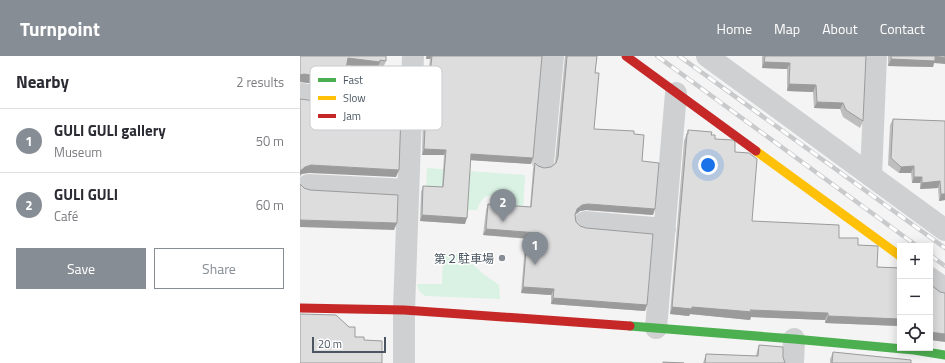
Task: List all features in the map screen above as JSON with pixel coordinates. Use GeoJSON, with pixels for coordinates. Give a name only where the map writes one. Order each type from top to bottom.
{"type":"FeatureCollection","features":[{"type":"Feature","properties":{"kind":"street"},"geometry":{"type":"LineString","coordinates":[[413,56],[413,66]]}},
{"type":"Feature","properties":{"kind":"street"},"geometry":{"type":"LineString","coordinates":[[543,162],[553,56]]}},
{"type":"Feature","properties":{"kind":"street"},"geometry":{"type":"LineString","coordinates":[[626,56],[897,254]]}},
{"type":"Feature","properties":{"kind":"street"},"geometry":{"type":"LineString","coordinates":[[707,56],[945,230]]}},
{"type":"Feature","properties":{"kind":"street"},"geometry":{"type":"LineString","coordinates":[[871,176],[876,56]]}},
{"type":"Feature","properties":{"kind":"street"},"geometry":{"type":"LineString","coordinates":[[656,328],[676,93]]}},
{"type":"Feature","properties":{"kind":"street"},"geometry":{"type":"LineString","coordinates":[[300,94],[310,95]]}},
{"type":"Feature","properties":{"kind":"street"},"geometry":{"type":"LineString","coordinates":[[404,363],[404,310],[410,130]]}},
{"type":"Feature","properties":{"kind":"street"},"geometry":{"type":"LineString","coordinates":[[308,185],[408,190]]}},
{"type":"Feature","properties":{"kind":"street"},"geometry":{"type":"LineString","coordinates":[[585,222],[665,229]]}},
{"type":"Feature","properties":{"kind":"street"},"geometry":{"type":"LineString","coordinates":[[931,279],[945,289]]}},
{"type":"Feature","properties":{"kind":"street"},"geometry":{"type":"LineString","coordinates":[[300,308],[404,310],[794,338],[914,350],[945,355]]}},
{"type":"Feature","properties":{"kind":"street"},"geometry":{"type":"LineString","coordinates":[[794,338],[794,363]]}},
{"type":"Feature","properties":{"kind":"green space"},"geometry":{"type":"Polygon","coordinates":[[[427,168],[525,175],[523,210],[496,208],[497,196],[489,196],[484,198],[477,210],[467,210],[426,190],[427,168]]]}},
{"type":"Feature","properties":{"kind":"green space"},"geometry":{"type":"Polygon","coordinates":[[[450,253],[463,255],[482,273],[499,285],[500,299],[425,296],[419,291],[417,284],[442,284],[443,255],[450,253]]]}},
{"type":"Feature","properties":{"kind":"building"},"geometry":{"type":"Polygon","coordinates":[[[300,56],[386,56],[386,61],[380,60],[380,62],[348,58],[347,66],[310,66],[310,75],[300,75],[300,56]]]}},
{"type":"Feature","properties":{"kind":"building"},"geometry":{"type":"Polygon","coordinates":[[[432,56],[542,56],[533,158],[471,154],[467,218],[422,215],[423,186],[443,187],[446,150],[424,149],[425,130],[442,130],[442,66],[431,66],[432,56]]]}},
{"type":"Feature","properties":{"kind":"building"},"geometry":{"type":"Polygon","coordinates":[[[567,56],[597,56],[595,73],[599,73],[594,129],[634,131],[634,134],[644,135],[642,161],[659,163],[655,209],[588,204],[582,205],[577,209],[575,215],[576,222],[580,226],[586,228],[653,234],[647,305],[553,298],[554,289],[523,287],[527,239],[539,233],[486,229],[488,204],[531,207],[535,163],[544,168],[551,167],[556,163],[558,157],[567,56]]]}},
{"type":"Feature","properties":{"kind":"building"},"geometry":{"type":"Polygon","coordinates":[[[765,56],[866,56],[863,121],[846,110],[843,103],[817,102],[816,85],[789,84],[790,63],[764,62],[765,56]]]}},
{"type":"Feature","properties":{"kind":"building"},"geometry":{"type":"Polygon","coordinates":[[[891,56],[935,56],[935,61],[891,59],[891,56]]]}},
{"type":"Feature","properties":{"kind":"building"},"geometry":{"type":"Polygon","coordinates":[[[300,99],[310,100],[310,130],[400,130],[399,170],[311,165],[300,171],[300,99]]]}},
{"type":"Feature","properties":{"kind":"building"},"geometry":{"type":"Polygon","coordinates":[[[893,119],[945,121],[945,194],[941,194],[940,181],[922,183],[922,177],[914,177],[914,166],[901,167],[891,158],[893,119]]]}},
{"type":"Feature","properties":{"kind":"building"},"geometry":{"type":"Polygon","coordinates":[[[688,130],[712,132],[711,135],[715,135],[715,139],[733,140],[735,142],[735,152],[749,153],[757,159],[752,221],[839,225],[839,238],[858,238],[858,245],[878,246],[877,267],[897,268],[897,319],[828,316],[828,313],[750,310],[753,312],[692,307],[692,309],[672,307],[688,130]]]}},
{"type":"Feature","properties":{"kind":"building"},"geometry":{"type":"Polygon","coordinates":[[[300,184],[304,188],[310,190],[398,195],[397,223],[300,220],[300,184]]]}},
{"type":"Feature","properties":{"kind":"building"},"geometry":{"type":"Polygon","coordinates":[[[933,286],[940,292],[945,293],[945,334],[933,332],[933,286]]]}},
{"type":"Feature","properties":{"kind":"building"},"geometry":{"type":"Polygon","coordinates":[[[300,314],[336,315],[349,327],[355,327],[355,337],[364,337],[364,340],[382,341],[382,363],[300,363],[300,314]]]}},
{"type":"Feature","properties":{"kind":"building"},"geometry":{"type":"Polygon","coordinates":[[[759,345],[783,347],[783,357],[785,363],[705,363],[706,354],[758,356],[759,345]]]}},
{"type":"Feature","properties":{"kind":"building"},"geometry":{"type":"Polygon","coordinates":[[[833,352],[911,360],[911,363],[832,363],[833,352]]]}},
{"type":"Feature","properties":{"kind":"building"},"geometry":{"type":"Polygon","coordinates":[[[663,362],[684,363],[663,363],[663,362]]]}},
{"type":"Feature","properties":{"kind":"railway"},"geometry":{"type":"LineString","coordinates":[[657,56],[913,243]]}},
{"type":"Feature","properties":{"kind":"railway"},"geometry":{"type":"LineString","coordinates":[[679,56],[945,248]]}},
{"type":"Feature","properties":{"kind":"railway"},"geometry":{"type":"LineString","coordinates":[[933,257],[945,266]]}},
{"type":"Feature","properties":{"kind":"traffic: fast"},"geometry":{"type":"LineString","coordinates":[[630,326],[914,350],[945,355]]}},
{"type":"Feature","properties":{"kind":"traffic: slow"},"geometry":{"type":"LineString","coordinates":[[756,151],[897,254]]}},
{"type":"Feature","properties":{"kind":"traffic: jam"},"geometry":{"type":"LineString","coordinates":[[626,56],[756,151]]}},
{"type":"Feature","properties":{"kind":"traffic: jam"},"geometry":{"type":"LineString","coordinates":[[300,308],[404,310],[630,326]]}},
{"type":"Feature","properties":{"kind":"place","name":"GULI GULI"},"geometry":{"type":"Point","coordinates":[503,222]}},
{"type":"Feature","properties":{"kind":"place","name":"第２駐車場"},"geometry":{"type":"Point","coordinates":[502,258]}},
{"type":"Feature","properties":{"kind":"place","name":"GULI GULI gallery"},"geometry":{"type":"Point","coordinates":[535,265]}}]}
